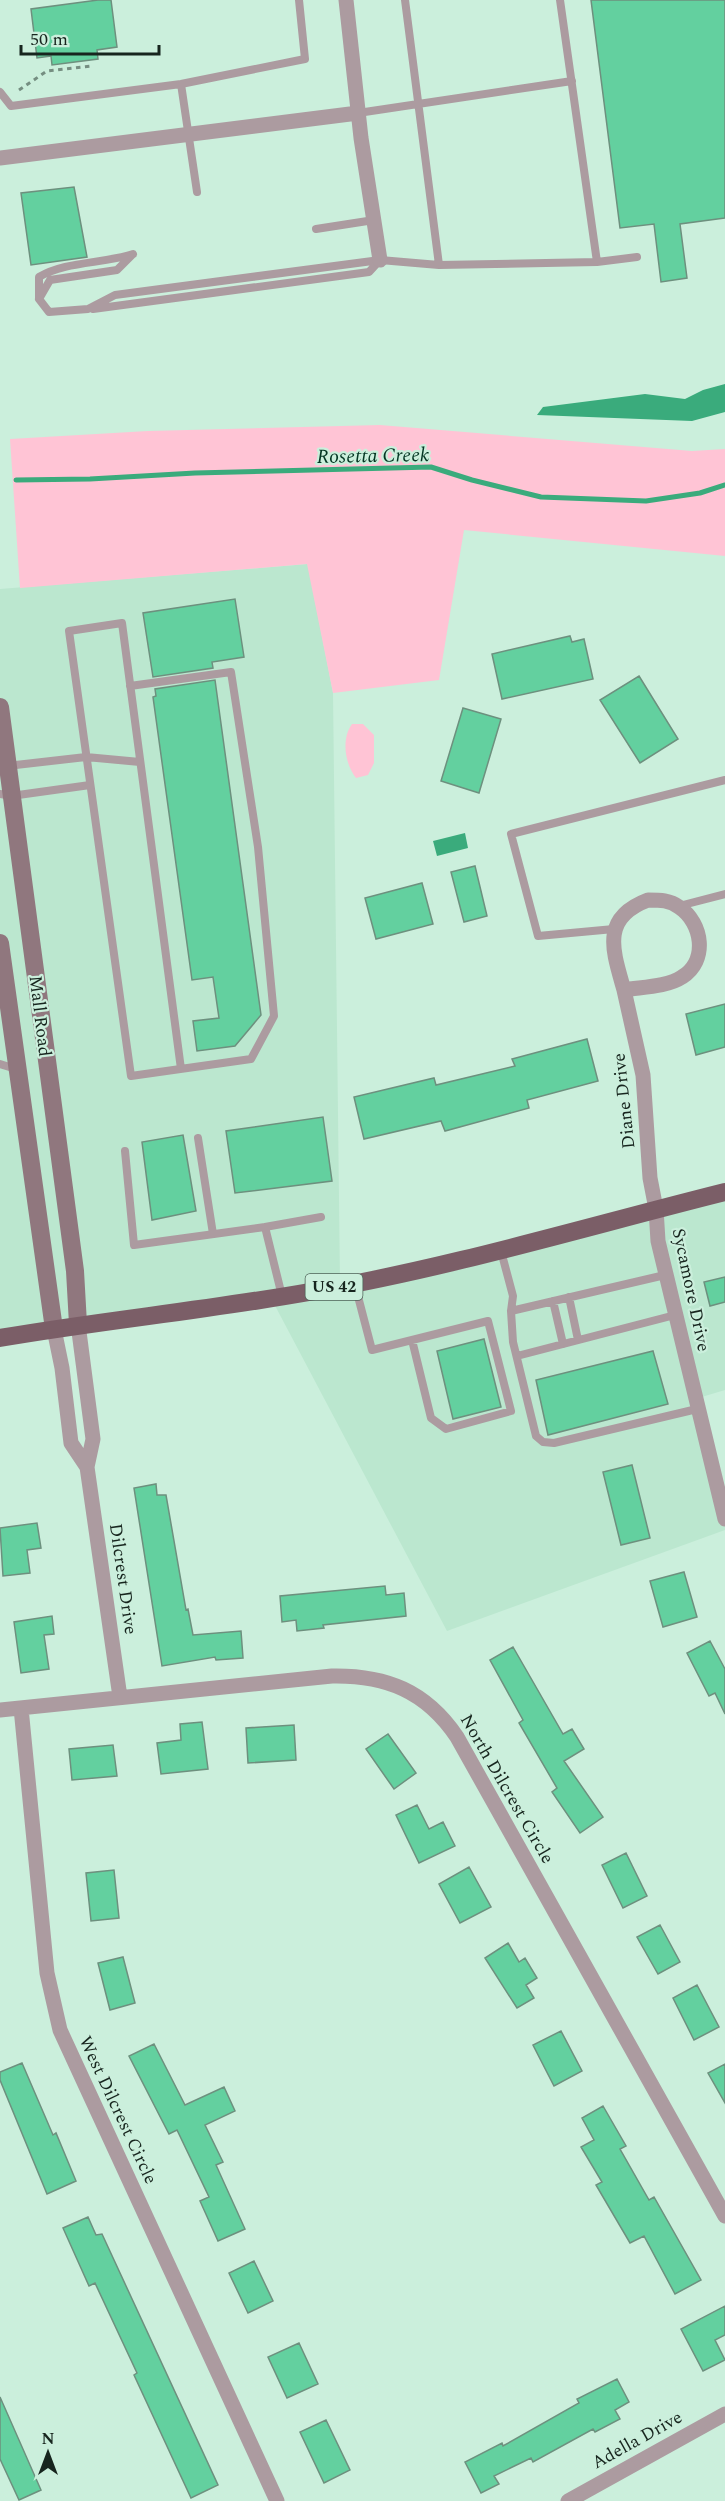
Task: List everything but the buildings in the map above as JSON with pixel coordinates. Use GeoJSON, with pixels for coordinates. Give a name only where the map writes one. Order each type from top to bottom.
{"type":"FeatureCollection","features":[{"type":"Feature","properties":{"kind":"main road","name":"Mall Road"},"geometry":{"type":"LineString","coordinates":[[0,707],[6,795],[75,1270],[78,1324]]}},
{"type":"Feature","properties":{"kind":"main road","name":"Mall Road"},"geometry":{"type":"LineString","coordinates":[[0,943],[8,1067],[54,1329]]}},
{"type":"Feature","properties":{"kind":"main road","name":"US 42"},"geometry":{"type":"LineString","coordinates":[[0,1338],[78,1324],[282,1296],[355,1283],[500,1250],[725,1192]]}},
{"type":"Feature","properties":{"kind":"street"},"geometry":{"type":"LineString","coordinates":[[346,0],[358,113],[380,260]]}},
{"type":"Feature","properties":{"kind":"street"},"geometry":{"type":"LineString","coordinates":[[0,158],[358,113]]}},
{"type":"Feature","properties":{"kind":"street"},"geometry":{"type":"LineString","coordinates":[[614,929],[635,905],[648,900],[664,901],[679,906],[693,920],[700,939],[700,953],[694,967],[683,977],[674,981],[624,990]]}},
{"type":"Feature","properties":{"kind":"street","name":"Diane Drive"},"geometry":{"type":"LineString","coordinates":[[614,929],[613,950],[643,1075],[650,1178],[656,1209]]}},
{"type":"Feature","properties":{"kind":"street","name":"Sycamore Drive"},"geometry":{"type":"LineString","coordinates":[[656,1209],[658,1241],[665,1275],[725,1519]]}},
{"type":"Feature","properties":{"kind":"street","name":"Dilcrest Drive"},"geometry":{"type":"LineString","coordinates":[[78,1324],[93,1439],[87,1467],[120,1697]]}},
{"type":"Feature","properties":{"kind":"street","name":"Dilcrest Drive"},"geometry":{"type":"LineString","coordinates":[[54,1329],[62,1368],[71,1443],[87,1467]]}},
{"type":"Feature","properties":{"kind":"street","name":"North Dilcrest Circle"},"geometry":{"type":"LineString","coordinates":[[0,1710],[358,1675],[400,1686],[434,1708],[457,1737],[725,2216]]}},
{"type":"Feature","properties":{"kind":"street","name":"West Dilcrest Circle"},"geometry":{"type":"LineString","coordinates":[[21,1708],[47,1973],[60,2030],[277,2501]]}},
{"type":"Feature","properties":{"kind":"street","name":"Adella Drive"},"geometry":{"type":"LineString","coordinates":[[568,2501],[725,2414]]}},
{"type":"Feature","properties":{"kind":"lane"},"geometry":{"type":"LineString","coordinates":[[0,92],[11,106],[181,84],[305,59],[299,0]]}},
{"type":"Feature","properties":{"kind":"lane"},"geometry":{"type":"LineString","coordinates":[[405,0],[439,265]]}},
{"type":"Feature","properties":{"kind":"lane"},"geometry":{"type":"LineString","coordinates":[[560,0],[597,262]]}},
{"type":"Feature","properties":{"kind":"lane"},"geometry":{"type":"LineString","coordinates":[[358,113],[572,81]]}},
{"type":"Feature","properties":{"kind":"lane"},"geometry":{"type":"LineString","coordinates":[[181,84],[187,134],[198,192]]}},
{"type":"Feature","properties":{"kind":"lane"},"geometry":{"type":"LineString","coordinates":[[316,229],[374,220]]}},
{"type":"Feature","properties":{"kind":"lane"},"geometry":{"type":"LineString","coordinates":[[133,254],[111,261],[54,268],[39,277],[39,299],[49,312],[88,309],[115,295],[380,260],[439,265],[597,262],[637,257]]}},
{"type":"Feature","properties":{"kind":"lane"},"geometry":{"type":"LineString","coordinates":[[130,686],[231,672],[258,847],[274,1016],[251,1059],[181,1069],[131,1076],[69,631],[122,623],[130,686],[140,762],[181,1069]]}},
{"type":"Feature","properties":{"kind":"lane"},"geometry":{"type":"LineString","coordinates":[[4,769],[86,757],[140,762]]}},
{"type":"Feature","properties":{"kind":"lane"},"geometry":{"type":"LineString","coordinates":[[614,929],[538,936],[511,834],[725,780]]}},
{"type":"Feature","properties":{"kind":"lane"},"geometry":{"type":"LineString","coordinates":[[6,795],[90,785]]}},
{"type":"Feature","properties":{"kind":"lane"},"geometry":{"type":"LineString","coordinates":[[679,906],[725,894]]}},
{"type":"Feature","properties":{"kind":"lane"},"geometry":{"type":"LineString","coordinates":[[198,1138],[213,1234]]}},
{"type":"Feature","properties":{"kind":"lane"},"geometry":{"type":"LineString","coordinates":[[125,1151],[134,1245],[321,1217]]}},
{"type":"Feature","properties":{"kind":"lane"},"geometry":{"type":"LineString","coordinates":[[265,1227],[282,1296]]}},
{"type":"Feature","properties":{"kind":"lane"},"geometry":{"type":"LineString","coordinates":[[500,1250],[513,1296],[511,1311],[517,1356],[536,1436],[543,1442],[554,1443],[697,1409]]}},
{"type":"Feature","properties":{"kind":"lane"},"geometry":{"type":"LineString","coordinates":[[511,1311],[665,1275]]}},
{"type":"Feature","properties":{"kind":"lane"},"geometry":{"type":"LineString","coordinates":[[355,1283],[372,1350],[412,1340],[488,1321],[511,1411],[446,1429],[431,1418],[412,1340]]}},
{"type":"Feature","properties":{"kind":"lane"},"geometry":{"type":"LineString","coordinates":[[569,1297],[579,1340]]}},
{"type":"Feature","properties":{"kind":"lane"},"geometry":{"type":"LineString","coordinates":[[553,1301],[563,1344]]}},
{"type":"Feature","properties":{"kind":"lane"},"geometry":{"type":"LineString","coordinates":[[517,1356],[675,1316]]}},
{"type":"Feature","properties":{"kind":"path"},"geometry":{"type":"LineString","coordinates":[[19,90],[47,71],[92,66]]}},
{"type":"Feature","properties":{"kind":"shaded area"},"geometry":{"type":"Polygon","coordinates":[[[725,384],[725,412],[692,421],[537,415],[543,407],[645,394],[685,399],[703,390],[725,384]]]}},
{"type":"Feature","properties":{"kind":"shaded area"},"geometry":{"type":"Polygon","coordinates":[[[380,425],[692,451],[725,449],[725,556],[464,530],[439,680],[333,693],[307,564],[20,588],[10,439],[148,431],[380,425]]]}},
{"type":"Feature","properties":{"kind":"shaded area"},"geometry":{"type":"Polygon","coordinates":[[[308,564],[333,693],[340,1282],[725,1193],[725,1390],[695,1399],[725,1519],[725,1530],[447,1631],[271,1298],[0,1338],[0,589],[308,564]]]}},
{"type":"Feature","properties":{"kind":"shaded area"},"geometry":{"type":"Polygon","coordinates":[[[352,724],[363,724],[374,735],[374,763],[368,775],[356,778],[349,766],[346,751],[346,737],[352,724]]]}},
{"type":"Feature","properties":{"kind":"shaded area"},"geometry":{"type":"Polygon","coordinates":[[[465,833],[468,848],[437,856],[433,841],[465,833]]]}},
{"type":"Feature","properties":{"kind":"waterway","name":"Rosetta Creek"},"geometry":{"type":"LineString","coordinates":[[16,480],[431,467],[541,497],[646,501],[700,493],[725,485]]}}]}
